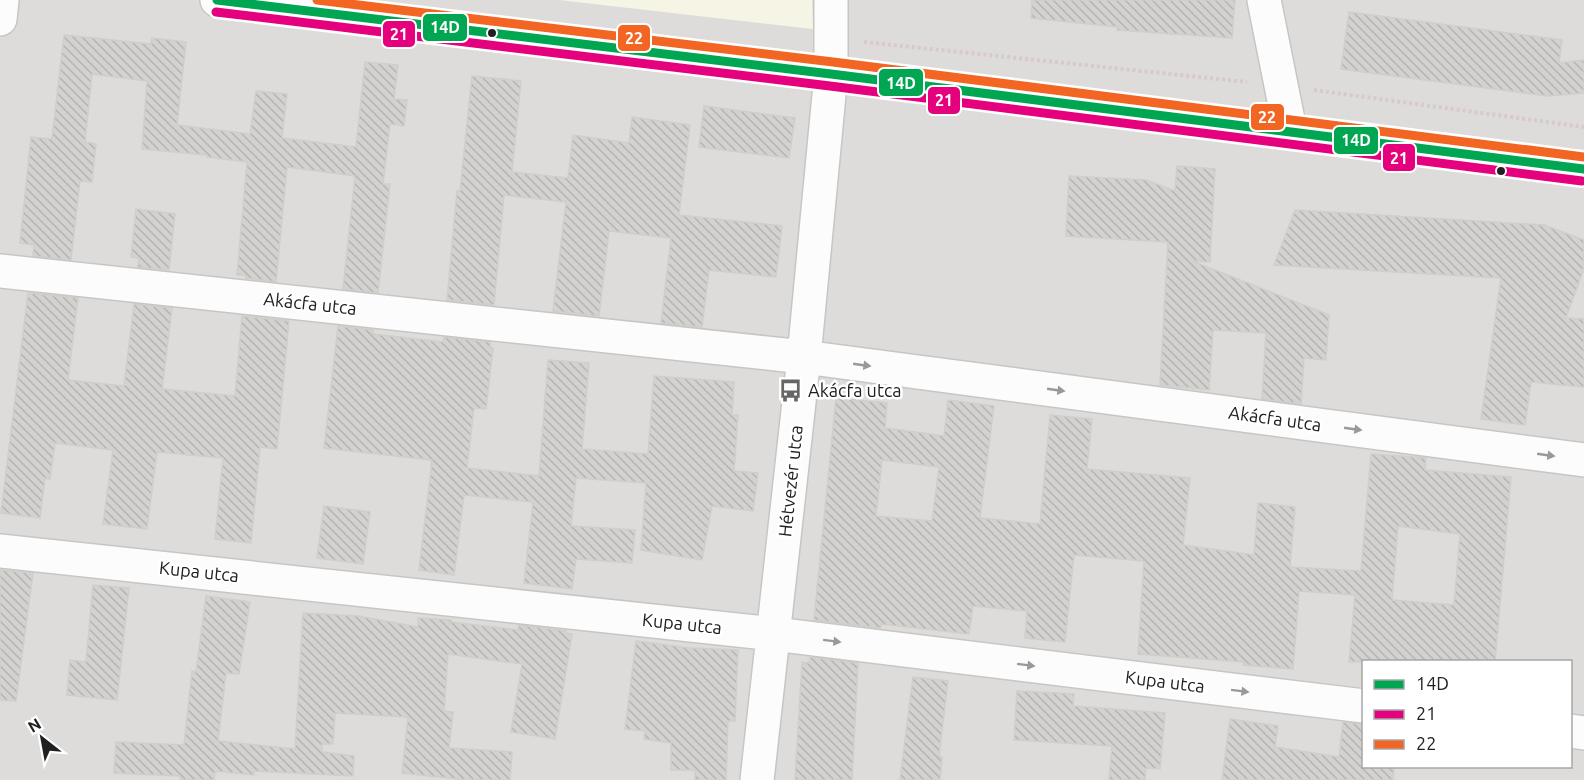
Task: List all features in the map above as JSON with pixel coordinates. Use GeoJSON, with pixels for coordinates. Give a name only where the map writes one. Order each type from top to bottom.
{"type":"FeatureCollection","features":[{"type":"Feature","properties":{"kind":"street"},"geometry":{"type":"LineString","coordinates":[[0,19],[2,0]]}},
{"type":"Feature","properties":{"kind":"street"},"geometry":{"type":"LineString","coordinates":[[217,0],[1290,130],[1584,169]]}},
{"type":"Feature","properties":{"kind":"street","name":"Hétvezér utca"},"geometry":{"type":"LineString","coordinates":[[757,780],[804,357],[831,74],[831,0]]}},
{"type":"Feature","properties":{"kind":"street"},"geometry":{"type":"LineString","coordinates":[[1264,0],[1290,130]]}},
{"type":"Feature","properties":{"kind":"street","name":"Akácfa utca"},"geometry":{"type":"LineString","coordinates":[[0,271],[804,357],[1584,460]]}},
{"type":"Feature","properties":{"kind":"street","name":"Kupa utca"},"geometry":{"type":"LineString","coordinates":[[0,551],[774,634],[1362,706]]}},
{"type":"Feature","properties":{"kind":"path"},"geometry":{"type":"LineString","coordinates":[[831,39],[1282,86],[1584,127]]}},
{"type":"Feature","properties":{"kind":"shaded area"},"geometry":{"type":"Polygon","coordinates":[[[0,0],[1584,0],[1584,780],[0,780],[0,0]]]}},
{"type":"Feature","properties":{"kind":"shaded area"},"geometry":{"type":"Polygon","coordinates":[[[559,0],[812,0],[813,29],[559,0]]]}},
{"type":"Feature","properties":{"kind":"building"},"geometry":{"type":"Polygon","coordinates":[[[1032,0],[1235,0],[1232,38],[1117,30],[1118,27],[1031,18],[1032,0]]]}},
{"type":"Feature","properties":{"kind":"building"},"geometry":{"type":"Polygon","coordinates":[[[1349,12],[1562,40],[1559,63],[1584,60],[1584,93],[1548,96],[1341,69],[1349,12]]]}},
{"type":"Feature","properties":{"kind":"building"},"geometry":{"type":"Polygon","coordinates":[[[64,35],[151,44],[152,38],[186,42],[177,125],[250,134],[256,91],[287,94],[282,138],[356,147],[365,62],[398,65],[394,99],[407,100],[404,126],[390,124],[383,184],[390,184],[378,293],[343,289],[355,176],[287,167],[276,282],[237,275],[247,162],[207,157],[207,155],[142,149],[147,81],[92,74],[85,142],[96,144],[92,182],[80,181],[71,260],[33,256],[34,245],[20,243],[31,137],[52,139],[64,35]]]}},
{"type":"Feature","properties":{"kind":"building"},"geometry":{"type":"Polygon","coordinates":[[[472,76],[521,81],[512,172],[568,178],[573,135],[629,143],[632,117],[690,125],[679,215],[782,226],[776,277],[709,270],[702,327],[661,323],[671,238],[609,231],[599,316],[553,311],[566,202],[504,195],[494,305],[447,300],[457,191],[460,191],[472,76]]]}},
{"type":"Feature","properties":{"kind":"building"},"geometry":{"type":"Polygon","coordinates":[[[704,106],[795,118],[789,158],[699,147],[704,106]]]}},
{"type":"Feature","properties":{"kind":"building"},"geometry":{"type":"Polygon","coordinates":[[[1177,166],[1215,169],[1210,262],[1192,261],[1329,315],[1326,360],[1304,358],[1301,404],[1262,399],[1266,333],[1213,330],[1209,390],[1160,385],[1168,242],[1066,236],[1069,176],[1146,180],[1175,191],[1177,166]]]}},
{"type":"Feature","properties":{"kind":"building"},"geometry":{"type":"Polygon","coordinates":[[[136,209],[175,214],[169,270],[138,267],[139,258],[131,257],[136,209]]]}},
{"type":"Feature","properties":{"kind":"building"},"geometry":{"type":"Polygon","coordinates":[[[1295,210],[1544,225],[1584,240],[1583,271],[1566,318],[1584,319],[1584,387],[1531,382],[1525,425],[1481,419],[1501,278],[1274,265],[1295,210]]]}},
{"type":"Feature","properties":{"kind":"building"},"geometry":{"type":"Polygon","coordinates":[[[28,293],[78,298],[68,380],[124,386],[134,304],[172,308],[162,389],[235,396],[242,316],[289,321],[277,449],[260,447],[251,543],[215,539],[223,458],[157,452],[147,529],[103,524],[113,450],[55,443],[50,479],[45,478],[40,518],[1,513],[28,293]]]}},
{"type":"Feature","properties":{"kind":"building"},"geometry":{"type":"Polygon","coordinates":[[[338,326],[373,330],[373,334],[443,342],[444,337],[490,342],[490,347],[493,348],[486,409],[474,408],[467,468],[539,476],[548,360],[589,363],[582,449],[648,454],[654,376],[734,382],[732,415],[738,415],[734,471],[758,473],[753,511],[712,506],[702,560],[641,550],[646,483],[576,478],[571,526],[635,530],[632,563],[576,559],[572,589],[524,583],[533,502],[464,495],[454,575],[419,570],[432,460],[324,448],[338,326]]]}},
{"type":"Feature","properties":{"kind":"building"},"geometry":{"type":"Polygon","coordinates":[[[836,398],[887,403],[885,428],[944,436],[948,400],[994,406],[980,518],[1040,524],[1050,415],[1092,419],[1087,469],[1190,478],[1183,545],[1254,555],[1258,503],[1295,507],[1290,567],[1361,571],[1371,454],[1426,458],[1425,470],[1511,477],[1495,660],[1362,660],[1362,662],[1349,662],[1355,595],[1299,591],[1293,669],[1243,665],[1244,662],[1138,654],[1144,561],[1074,555],[1065,642],[1025,638],[1027,611],[973,606],[969,634],[881,624],[881,628],[814,620],[836,398]],[[882,460],[876,516],[932,521],[939,467],[882,460]],[[1398,526],[1392,600],[1454,605],[1460,534],[1398,526]]]}},
{"type":"Feature","properties":{"kind":"building"},"geometry":{"type":"Polygon","coordinates":[[[324,506],[370,512],[363,564],[317,558],[324,506]]]}},
{"type":"Feature","properties":{"kind":"building"},"geometry":{"type":"Polygon","coordinates":[[[0,570],[33,573],[16,701],[0,700],[0,570]]]}},
{"type":"Feature","properties":{"kind":"building"},"geometry":{"type":"Polygon","coordinates":[[[93,585],[129,588],[117,700],[67,695],[70,660],[86,662],[93,585]]]}},
{"type":"Feature","properties":{"kind":"building"},"geometry":{"type":"Polygon","coordinates":[[[206,596],[250,602],[239,674],[226,673],[218,741],[295,749],[303,613],[358,616],[418,627],[418,618],[451,620],[451,622],[518,630],[519,625],[566,631],[572,634],[555,739],[511,732],[522,664],[448,654],[444,711],[453,712],[449,748],[512,752],[510,780],[467,780],[402,773],[408,717],[335,713],[333,744],[322,744],[322,752],[354,756],[353,776],[254,771],[254,775],[215,771],[214,780],[180,780],[180,776],[114,773],[116,742],[184,745],[192,671],[196,672],[206,596]]]}},
{"type":"Feature","properties":{"kind":"building"},"geometry":{"type":"Polygon","coordinates":[[[636,641],[690,648],[738,650],[735,721],[728,721],[726,780],[695,780],[695,770],[671,770],[671,743],[644,739],[645,731],[625,729],[636,641]]]}},
{"type":"Feature","properties":{"kind":"building"},"geometry":{"type":"Polygon","coordinates":[[[810,657],[858,663],[852,780],[795,780],[802,662],[809,663],[810,657]]]}},
{"type":"Feature","properties":{"kind":"building"},"geometry":{"type":"Polygon","coordinates":[[[913,677],[948,681],[939,756],[942,757],[940,780],[900,780],[913,677]]]}},
{"type":"Feature","properties":{"kind":"building"},"geometry":{"type":"Polygon","coordinates":[[[1017,691],[1074,694],[1073,706],[1165,713],[1160,769],[1146,768],[1145,780],[1109,780],[1112,746],[1014,740],[1017,691]]]}},
{"type":"Feature","properties":{"kind":"building"},"geometry":{"type":"Polygon","coordinates":[[[1230,719],[1278,726],[1275,747],[1339,757],[1343,722],[1362,724],[1362,768],[1394,768],[1393,780],[1222,780],[1230,719]]]}},
{"type":"Feature","properties":{"kind":"transit line","name":"14D"},"geometry":{"type":"LineString","coordinates":[[217,0],[831,74],[1584,169]]}},
{"type":"Feature","properties":{"kind":"transit line","name":"22"},"geometry":{"type":"LineString","coordinates":[[317,0],[833,62],[1584,157]]}},
{"type":"Feature","properties":{"kind":"transit line","name":"21"},"geometry":{"type":"LineString","coordinates":[[216,12],[830,86],[1582,181]]}},
{"type":"Feature","properties":{"kind":"place","name":"Akácfa utca"},"geometry":{"type":"Point","coordinates":[790,391]}}]}
